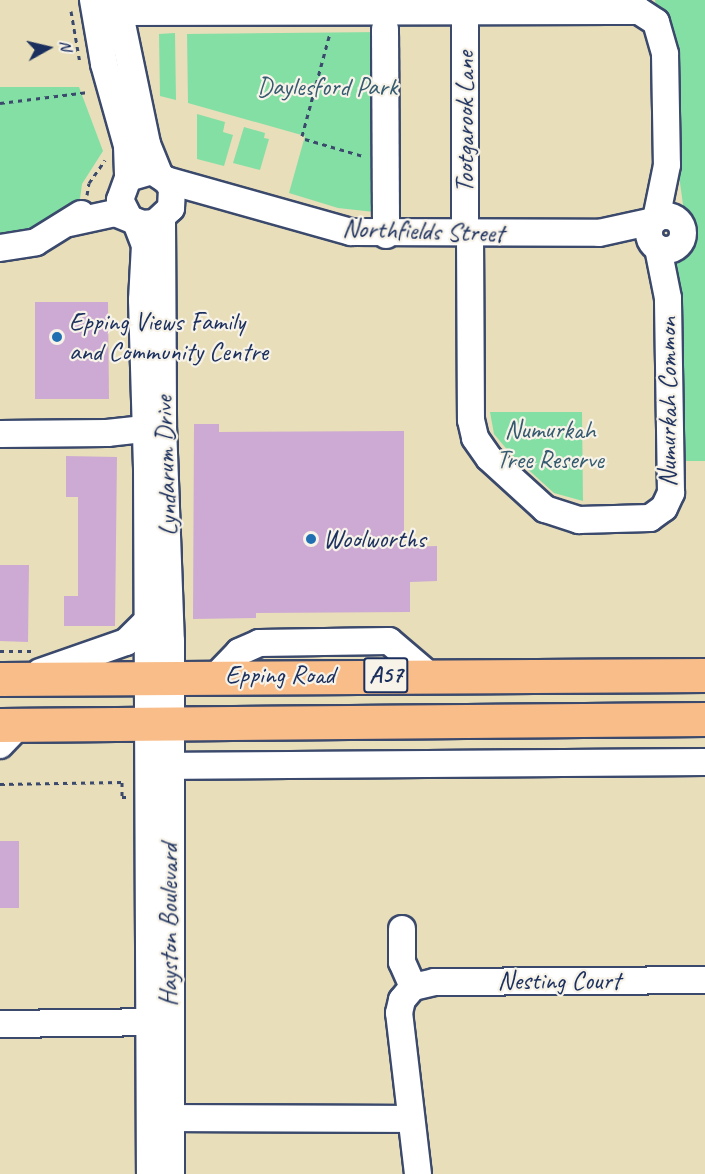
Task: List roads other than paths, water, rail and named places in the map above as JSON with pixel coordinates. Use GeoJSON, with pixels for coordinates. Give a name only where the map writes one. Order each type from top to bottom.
{"type":"FeatureCollection","features":[{"type":"Feature","properties":{"kind":"main road","name":"Epping Road"},"geometry":{"type":"LineString","coordinates":[[9,679],[216,676],[705,675]]}},
{"type":"Feature","properties":{"kind":"main road","name":"Epping Road"},"geometry":{"type":"LineString","coordinates":[[7,731],[158,722],[705,718]]}},
{"type":"Feature","properties":{"kind":"street"},"geometry":{"type":"LineString","coordinates":[[93,0],[104,64],[127,146],[127,180],[120,200],[132,220]]}},
{"type":"Feature","properties":{"kind":"street"},"geometry":{"type":"LineString","coordinates":[[164,218],[173,198],[147,144],[117,6],[306,5],[333,10],[465,9]]}},
{"type":"Feature","properties":{"kind":"street","name":"Numurkah Common"},"geometry":{"type":"LineString","coordinates":[[465,9],[616,8],[639,10],[652,18],[665,54],[671,482],[668,501],[650,518],[567,519],[546,509],[489,458],[475,438],[468,234]]}},
{"type":"Feature","properties":{"kind":"street","name":"Tootgarook Lane"},"geometry":{"type":"LineString","coordinates":[[465,9],[468,234]]}},
{"type":"Feature","properties":{"kind":"street"},"geometry":{"type":"LineString","coordinates":[[385,29],[386,235]]}},
{"type":"Feature","properties":{"kind":"street"},"geometry":{"type":"LineString","coordinates":[[0,248],[36,242],[69,223],[127,180],[143,171],[163,177]]}},
{"type":"Feature","properties":{"kind":"street","name":"Northfields Street"},"geometry":{"type":"LineString","coordinates":[[163,177],[323,227],[386,235],[599,233],[705,235]]}},
{"type":"Feature","properties":{"kind":"street"},"geometry":{"type":"LineString","coordinates":[[69,223],[98,214],[115,213],[149,224],[164,218],[180,206],[216,195]]}},
{"type":"Feature","properties":{"kind":"street","name":"Lyndarum Drive"},"geometry":{"type":"LineString","coordinates":[[146,677],[164,218]]}},
{"type":"Feature","properties":{"kind":"street","name":"Lyndarum Drive"},"geometry":{"type":"LineString","coordinates":[[132,220],[145,245],[154,433],[146,677]]}},
{"type":"Feature","properties":{"kind":"street"},"geometry":{"type":"LineString","coordinates":[[666,233],[705,228]]}},
{"type":"Feature","properties":{"kind":"street"},"geometry":{"type":"LineString","coordinates":[[0,434],[154,433]]}},
{"type":"Feature","properties":{"kind":"street"},"geometry":{"type":"LineString","coordinates":[[9,679],[126,642],[148,620]]}},
{"type":"Feature","properties":{"kind":"street","name":"Hayston Boulevard"},"geometry":{"type":"LineString","coordinates":[[146,677],[158,722],[159,1022],[150,1174]]}},
{"type":"Feature","properties":{"kind":"street"},"geometry":{"type":"LineString","coordinates":[[158,766],[705,762]]}},
{"type":"Feature","properties":{"kind":"street"},"geometry":{"type":"LineString","coordinates":[[402,929],[402,962],[413,987],[402,1000],[399,1013],[418,1174]]}},
{"type":"Feature","properties":{"kind":"street","name":"Nesting Court"},"geometry":{"type":"LineString","coordinates":[[413,987],[434,982],[705,980]]}},
{"type":"Feature","properties":{"kind":"street"},"geometry":{"type":"LineString","coordinates":[[0,1024],[159,1022]]}},
{"type":"Feature","properties":{"kind":"street","name":"Hayston Boulevard"},"geometry":{"type":"LineString","coordinates":[[159,1022],[170,1118],[171,1174]]}},
{"type":"Feature","properties":{"kind":"street"},"geometry":{"type":"LineString","coordinates":[[170,1118],[411,1119]]}},
{"type":"Feature","properties":{"kind":"place","name":"Epping Views Family and Community Centre"},"geometry":{"type":"Point","coordinates":[57,337]}},
{"type":"Feature","properties":{"kind":"place","name":"Woolworths"},"geometry":{"type":"Point","coordinates":[311,539]}},
{"type":"Feature","properties":{"kind":"park label","name":"Daylesford Park"},"geometry":{"type":"Point","coordinates":[327,87]}},
{"type":"Feature","properties":{"kind":"park label","name":"Numurkah Tree Reserve"},"geometry":{"type":"Point","coordinates":[550,445]}}]}
